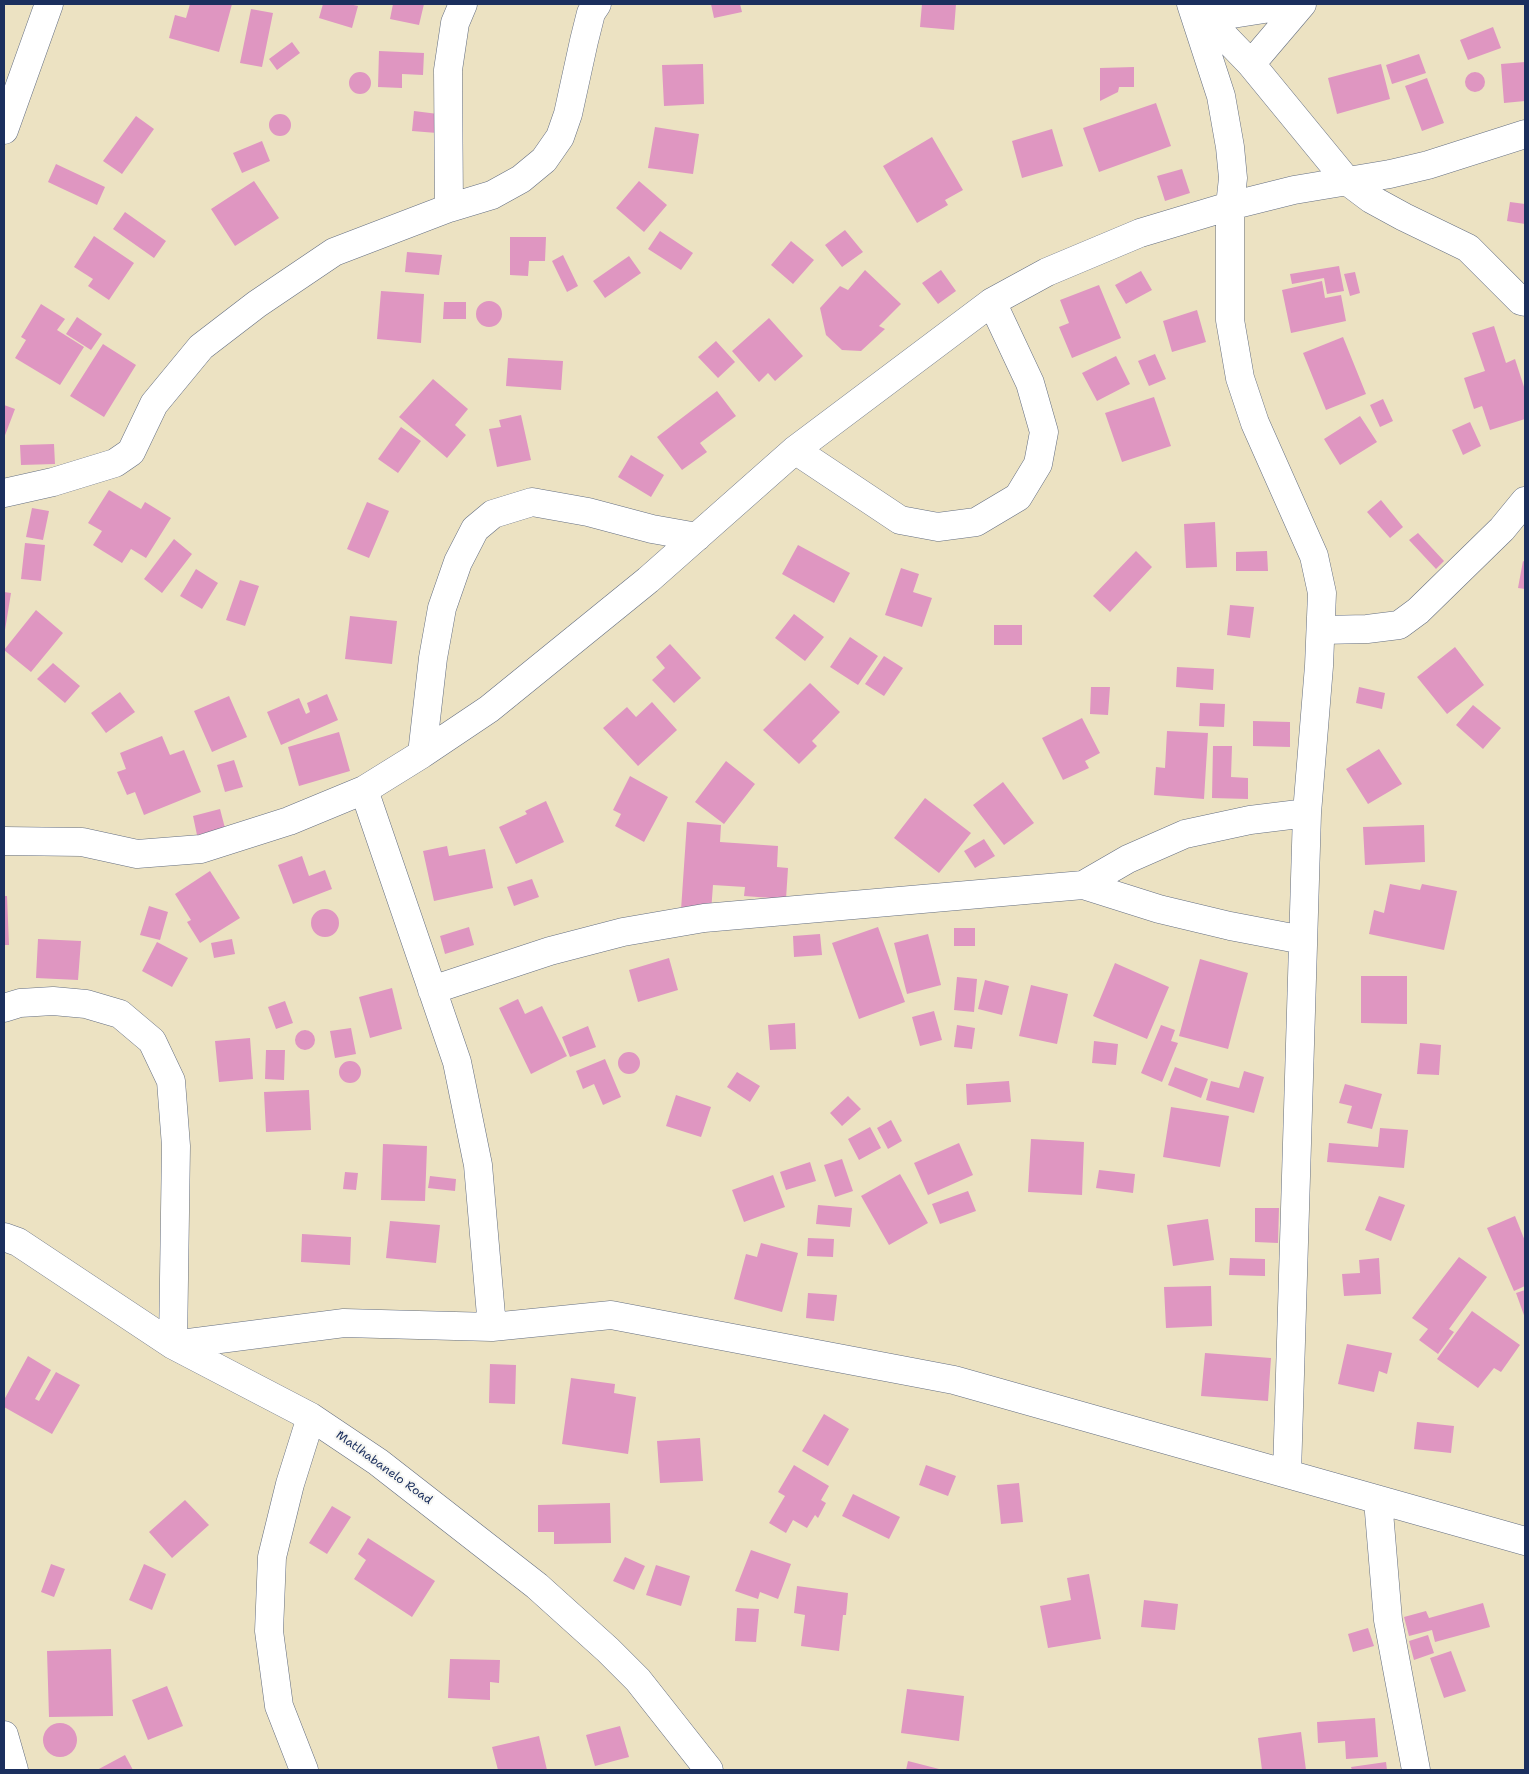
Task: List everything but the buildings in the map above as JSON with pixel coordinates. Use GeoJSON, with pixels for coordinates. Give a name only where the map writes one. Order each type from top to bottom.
{"type":"FeatureCollection","features":[{"type":"Feature","properties":{"kind":"street"},"geometry":{"type":"LineString","coordinates":[[4,130],[49,4]]}},
{"type":"Feature","properties":{"kind":"street"},"geometry":{"type":"LineString","coordinates":[[449,208],[448,70],[455,23],[463,4]]}},
{"type":"Feature","properties":{"kind":"street"},"geometry":{"type":"LineString","coordinates":[[4,493],[52,482],[115,463],[131,452],[154,404],[201,347],[243,315],[334,252],[449,208],[492,195],[521,179],[544,160],[560,137],[568,114],[591,13],[597,4]]}},
{"type":"Feature","properties":{"kind":"street"},"geometry":{"type":"LineString","coordinates":[[1197,9],[1296,4]]}},
{"type":"Feature","properties":{"kind":"street"},"geometry":{"type":"LineString","coordinates":[[1251,64],[1302,4]]}},
{"type":"Feature","properties":{"kind":"street"},"geometry":{"type":"LineString","coordinates":[[1197,9],[1251,64],[1347,181],[1371,199],[1468,248],[1524,303]]}},
{"type":"Feature","properties":{"kind":"street"},"geometry":{"type":"LineString","coordinates":[[1197,9],[1221,96],[1232,170],[1230,206],[1230,320],[1240,378],[1255,423],[1314,556],[1322,593],[1322,630],[1307,813],[1287,1473]]}},
{"type":"Feature","properties":{"kind":"street"},"geometry":{"type":"LineString","coordinates":[[4,841],[82,842],[136,854],[201,849],[289,821],[364,790],[489,709],[648,580],[795,450],[992,302],[1047,272],[1140,233],[1230,206],[1294,190],[1390,174],[1428,165],[1525,134]]}},
{"type":"Feature","properties":{"kind":"street"},"geometry":{"type":"LineString","coordinates":[[795,450],[900,520],[938,527],[976,522],[1018,497],[1038,464],[1044,432],[1030,383],[992,302]]}},
{"type":"Feature","properties":{"kind":"street"},"geometry":{"type":"LineString","coordinates":[[1322,630],[1367,629],[1399,624],[1418,611],[1502,529],[1525,501]]}},
{"type":"Feature","properties":{"kind":"street"},"geometry":{"type":"LineString","coordinates":[[422,754],[433,658],[442,608],[458,562],[474,529],[493,514],[532,502],[588,512],[652,529],[697,537]]}},
{"type":"Feature","properties":{"kind":"street"},"geometry":{"type":"LineString","coordinates":[[364,790],[457,1062],[478,1165],[492,1327]]}},
{"type":"Feature","properties":{"kind":"street"},"geometry":{"type":"LineString","coordinates":[[1083,885],[1128,859],[1185,834],[1250,820],[1307,813]]}},
{"type":"Feature","properties":{"kind":"street"},"geometry":{"type":"LineString","coordinates":[[432,990],[550,951],[623,932],[704,918],[1083,885],[1159,909],[1230,926],[1303,940]]}},
{"type":"Feature","properties":{"kind":"street"},"geometry":{"type":"LineString","coordinates":[[4,1008],[20,1003],[36,1002],[86,1004],[120,1014],[152,1041],[171,1081],[176,1146],[173,1345],[344,1323],[492,1327],[611,1315],[954,1380],[1525,1541]]}},
{"type":"Feature","properties":{"kind":"street","name":"Matlhabanelo Road"},"geometry":{"type":"LineString","coordinates":[[4,1237],[18,1242],[173,1345],[312,1416],[378,1462],[544,1593],[608,1650],[638,1680],[709,1770]]}},
{"type":"Feature","properties":{"kind":"street"},"geometry":{"type":"LineString","coordinates":[[304,1770],[279,1706],[269,1631],[272,1557],[290,1484],[312,1416]]}},
{"type":"Feature","properties":{"kind":"street"},"geometry":{"type":"LineString","coordinates":[[1378,1500],[1388,1620],[1416,1770]]}},
{"type":"Feature","properties":{"kind":"street"},"geometry":{"type":"LineString","coordinates":[[4,1735],[14,1770]]}}]}
